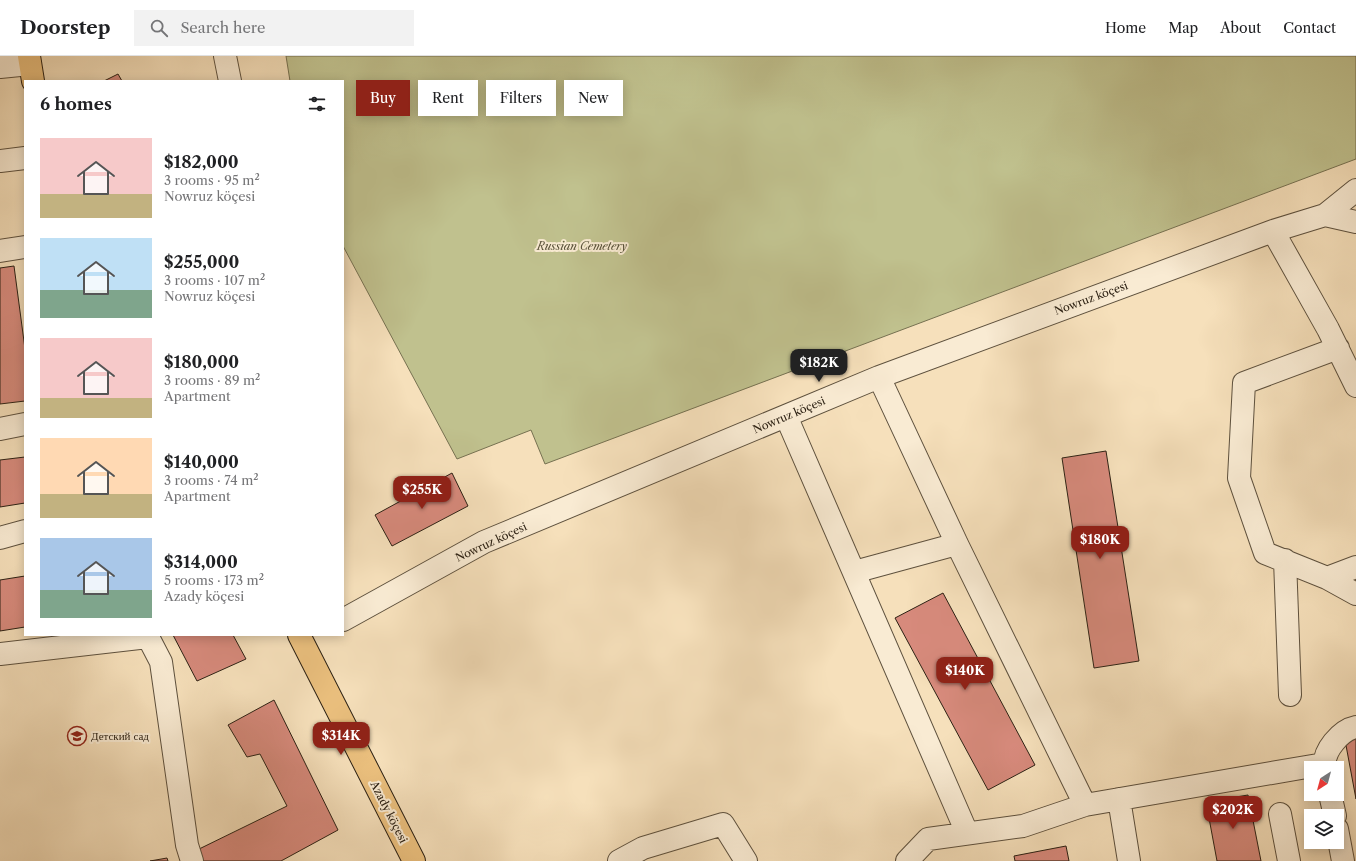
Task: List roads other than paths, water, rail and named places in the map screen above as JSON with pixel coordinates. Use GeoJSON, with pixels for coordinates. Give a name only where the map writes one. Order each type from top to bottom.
{"type":"FeatureCollection","features":[{"type":"Feature","properties":{"kind":"main road","name":"Azady köçesi"},"geometry":{"type":"LineString","coordinates":[[306,637],[414,861]]}},
{"type":"Feature","properties":{"kind":"street"},"geometry":{"type":"LineString","coordinates":[[225,56],[230,80]]}},
{"type":"Feature","properties":{"kind":"street"},"geometry":{"type":"LineString","coordinates":[[0,67],[31,67]]}},
{"type":"Feature","properties":{"kind":"street"},"geometry":{"type":"LineString","coordinates":[[0,161],[24,158]]}},
{"type":"Feature","properties":{"kind":"street","name":"Nowruz köçesi"},"geometry":{"type":"LineString","coordinates":[[344,619],[484,542],[878,377],[1273,231],[1325,215],[1356,190]]}},
{"type":"Feature","properties":{"kind":"street"},"geometry":{"type":"LineString","coordinates":[[1325,215],[1356,206]]}},
{"type":"Feature","properties":{"kind":"street"},"geometry":{"type":"LineString","coordinates":[[1325,215],[1356,222]]}},
{"type":"Feature","properties":{"kind":"street"},"geometry":{"type":"LineString","coordinates":[[1273,231],[1338,348],[1356,386]]}},
{"type":"Feature","properties":{"kind":"street"},"geometry":{"type":"LineString","coordinates":[[0,251],[24,247]]}},
{"type":"Feature","properties":{"kind":"street"},"geometry":{"type":"LineString","coordinates":[[1338,348],[1244,383],[1239,478],[1265,552],[1327,578],[1356,594]]}},
{"type":"Feature","properties":{"kind":"street"},"geometry":{"type":"LineString","coordinates":[[878,377],[957,544],[1085,805]]}},
{"type":"Feature","properties":{"kind":"street"},"geometry":{"type":"LineString","coordinates":[[786,416],[967,833]]}},
{"type":"Feature","properties":{"kind":"street"},"geometry":{"type":"LineString","coordinates":[[0,429],[24,424]]}},
{"type":"Feature","properties":{"kind":"street"},"geometry":{"type":"LineString","coordinates":[[0,538],[24,531]]}},
{"type":"Feature","properties":{"kind":"street"},"geometry":{"type":"LineString","coordinates":[[854,572],[957,544]]}},
{"type":"Feature","properties":{"kind":"street"},"geometry":{"type":"LineString","coordinates":[[1285,560],[1290,695]]}},
{"type":"Feature","properties":{"kind":"street"},"geometry":{"type":"LineString","coordinates":[[1327,578],[1356,567]]}},
{"type":"Feature","properties":{"kind":"street"},"geometry":{"type":"LineString","coordinates":[[0,654],[148,636],[161,662],[187,845],[192,861]]}},
{"type":"Feature","properties":{"kind":"street"},"geometry":{"type":"LineString","coordinates":[[1326,761],[1328,751],[1337,740],[1348,729],[1356,727]]}},
{"type":"Feature","properties":{"kind":"street"},"geometry":{"type":"LineString","coordinates":[[907,861],[928,839],[1023,826],[1085,805],[1304,769]]}},
{"type":"Feature","properties":{"kind":"street"},"geometry":{"type":"LineString","coordinates":[[1119,799],[1129,861]]}},
{"type":"Feature","properties":{"kind":"street"},"geometry":{"type":"LineString","coordinates":[[1280,814],[1289,861]]}},
{"type":"Feature","properties":{"kind":"street"},"geometry":{"type":"LineString","coordinates":[[619,861],[643,848],[723,824],[746,861]]}},
{"type":"Feature","properties":{"kind":"street"},"geometry":{"type":"LineString","coordinates":[[1341,849],[1343,861]]}},
{"type":"Feature","properties":{"kind":"place","name":"Детский сад"},"geometry":{"type":"Point","coordinates":[77,736]}},
{"type":"Feature","properties":{"kind":"park label","name":"Russian Cemetery"},"geometry":{"type":"Point","coordinates":[582,246]}}]}
